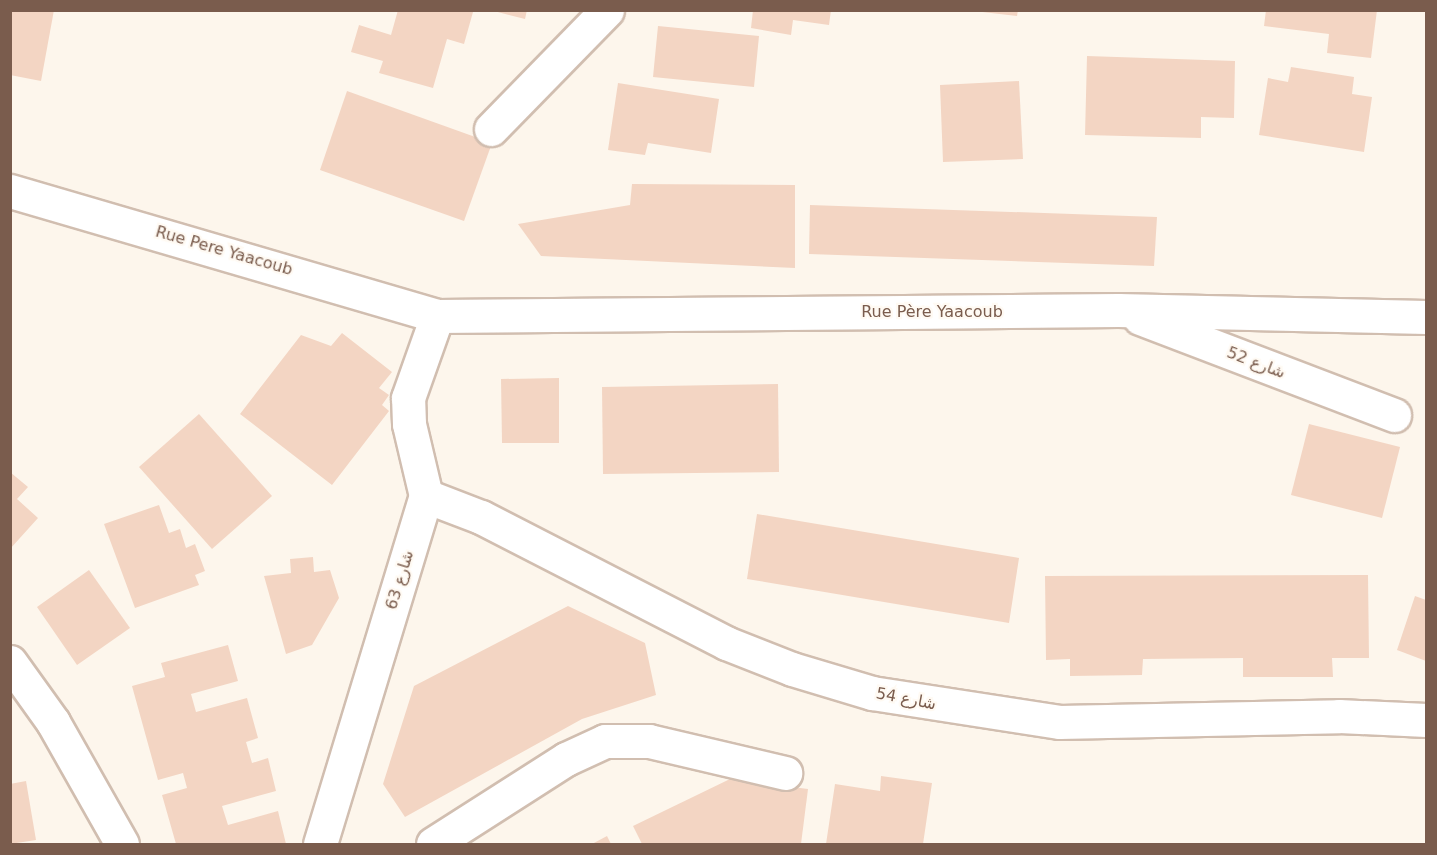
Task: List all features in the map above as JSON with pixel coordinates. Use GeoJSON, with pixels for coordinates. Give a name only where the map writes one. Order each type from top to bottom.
{"type":"FeatureCollection","features":[{"type":"Feature","properties":{"kind":"street"},"geometry":{"type":"LineString","coordinates":[[491,129],[607,10]]}},
{"type":"Feature","properties":{"kind":"street","name":"Rue Pere Yaacoub"},"geometry":{"type":"LineString","coordinates":[[10,191],[437,316]]}},
{"type":"Feature","properties":{"kind":"street","name":"Rue Père Yaacoub"},"geometry":{"type":"LineString","coordinates":[[437,316],[1118,310],[1426,317]]}},
{"type":"Feature","properties":{"kind":"street","name":"شارع 52"},"geometry":{"type":"LineString","coordinates":[[1118,310],[1394,415]]}},
{"type":"Feature","properties":{"kind":"street"},"geometry":{"type":"LineString","coordinates":[[426,496],[409,424],[408,398],[437,316]]}},
{"type":"Feature","properties":{"kind":"street","name":"شارع 54"},"geometry":{"type":"LineString","coordinates":[[426,496],[481,517],[726,643],[792,669],[872,693],[1059,722],[1339,716],[1426,720]]}},
{"type":"Feature","properties":{"kind":"street","name":"شارع 63"},"geometry":{"type":"LineString","coordinates":[[320,844],[426,496]]}},
{"type":"Feature","properties":{"kind":"street"},"geometry":{"type":"LineString","coordinates":[[10,662],[53,722],[122,844]]}},
{"type":"Feature","properties":{"kind":"street"},"geometry":{"type":"LineString","coordinates":[[433,844],[566,759],[604,741],[649,741],[785,773]]}},
{"type":"Feature","properties":{"kind":"building"},"geometry":{"type":"Polygon","coordinates":[[[10,10],[54,10],[41,81],[10,75],[10,10]]]}},
{"type":"Feature","properties":{"kind":"building"},"geometry":{"type":"Polygon","coordinates":[[[398,10],[473,12],[464,44],[447,39],[433,88],[379,73],[383,61],[351,52],[359,25],[391,35],[398,10]]]}},
{"type":"Feature","properties":{"kind":"building"},"geometry":{"type":"Polygon","coordinates":[[[490,10],[527,10],[525,19],[490,10]]]}},
{"type":"Feature","properties":{"kind":"building"},"geometry":{"type":"Polygon","coordinates":[[[753,10],[831,10],[829,25],[793,20],[791,35],[751,28],[753,10]]]}},
{"type":"Feature","properties":{"kind":"building"},"geometry":{"type":"Polygon","coordinates":[[[965,10],[1018,10],[1017,16],[965,10]]]}},
{"type":"Feature","properties":{"kind":"building"},"geometry":{"type":"Polygon","coordinates":[[[1266,10],[1377,10],[1371,58],[1327,53],[1329,34],[1264,26],[1266,10]]]}},
{"type":"Feature","properties":{"kind":"building"},"geometry":{"type":"Polygon","coordinates":[[[658,26],[759,36],[754,87],[653,77],[658,26]]]}},
{"type":"Feature","properties":{"kind":"building"},"geometry":{"type":"Polygon","coordinates":[[[1087,56],[1235,61],[1234,118],[1201,117],[1201,138],[1085,135],[1087,56]]]}},
{"type":"Feature","properties":{"kind":"building"},"geometry":{"type":"Polygon","coordinates":[[[1291,67],[1354,77],[1352,94],[1372,97],[1364,152],[1259,135],[1268,78],[1288,82],[1291,67]]]}},
{"type":"Feature","properties":{"kind":"building"},"geometry":{"type":"Polygon","coordinates":[[[1019,81],[1023,159],[943,162],[940,85],[1019,81]]]}},
{"type":"Feature","properties":{"kind":"building"},"geometry":{"type":"Polygon","coordinates":[[[618,83],[719,99],[711,153],[648,143],[645,155],[608,150],[618,83]]]}},
{"type":"Feature","properties":{"kind":"building"},"geometry":{"type":"Polygon","coordinates":[[[347,91],[492,143],[464,221],[320,170],[347,91]]]}},
{"type":"Feature","properties":{"kind":"building"},"geometry":{"type":"Polygon","coordinates":[[[632,184],[795,185],[795,268],[541,256],[518,224],[630,205],[632,184]]]}},
{"type":"Feature","properties":{"kind":"building"},"geometry":{"type":"Polygon","coordinates":[[[810,205],[1157,217],[1154,266],[809,254],[810,205]]]}},
{"type":"Feature","properties":{"kind":"building"},"geometry":{"type":"Polygon","coordinates":[[[342,333],[392,372],[379,388],[389,395],[382,405],[389,411],[332,485],[240,414],[301,335],[331,346],[342,333]]]}},
{"type":"Feature","properties":{"kind":"building"},"geometry":{"type":"Polygon","coordinates":[[[559,378],[559,443],[502,443],[501,379],[559,378]]]}},
{"type":"Feature","properties":{"kind":"building"},"geometry":{"type":"Polygon","coordinates":[[[778,384],[779,472],[603,474],[602,387],[778,384]]]}},
{"type":"Feature","properties":{"kind":"building"},"geometry":{"type":"Polygon","coordinates":[[[199,414],[272,496],[212,549],[139,467],[199,414]]]}},
{"type":"Feature","properties":{"kind":"building"},"geometry":{"type":"Polygon","coordinates":[[[1309,424],[1400,447],[1382,518],[1291,495],[1309,424]]]}},
{"type":"Feature","properties":{"kind":"building"},"geometry":{"type":"Polygon","coordinates":[[[10,472],[28,487],[17,499],[38,518],[10,549],[10,472]]]}},
{"type":"Feature","properties":{"kind":"building"},"geometry":{"type":"Polygon","coordinates":[[[159,505],[169,533],[180,529],[186,548],[195,544],[205,571],[195,575],[199,585],[135,608],[104,524],[159,505]]]}},
{"type":"Feature","properties":{"kind":"building"},"geometry":{"type":"Polygon","coordinates":[[[757,514],[1019,558],[1009,623],[747,579],[757,514]]]}},
{"type":"Feature","properties":{"kind":"building"},"geometry":{"type":"Polygon","coordinates":[[[313,557],[314,572],[330,570],[339,598],[312,645],[286,654],[264,576],[291,573],[290,559],[313,557]]]}},
{"type":"Feature","properties":{"kind":"building"},"geometry":{"type":"Polygon","coordinates":[[[89,570],[130,628],[77,665],[37,607],[89,570]]]}},
{"type":"Feature","properties":{"kind":"building"},"geometry":{"type":"Polygon","coordinates":[[[1368,575],[1369,658],[1332,658],[1333,677],[1243,677],[1243,658],[1143,659],[1142,675],[1070,676],[1070,659],[1046,660],[1045,576],[1368,575]]]}},
{"type":"Feature","properties":{"kind":"building"},"geometry":{"type":"Polygon","coordinates":[[[1415,596],[1426,600],[1426,661],[1397,650],[1415,596]]]}},
{"type":"Feature","properties":{"kind":"building"},"geometry":{"type":"Polygon","coordinates":[[[568,606],[645,643],[656,695],[582,719],[405,817],[383,784],[414,686],[568,606]]]}},
{"type":"Feature","properties":{"kind":"building"},"geometry":{"type":"Polygon","coordinates":[[[228,645],[238,681],[191,694],[196,712],[247,698],[258,738],[246,742],[252,763],[268,758],[276,791],[222,806],[228,825],[278,811],[286,844],[176,844],[162,795],[187,788],[183,773],[158,780],[132,686],[165,677],[161,663],[228,645]]]}},
{"type":"Feature","properties":{"kind":"building"},"geometry":{"type":"Polygon","coordinates":[[[881,776],[932,783],[923,844],[826,844],[835,784],[880,791],[881,776]]]}},
{"type":"Feature","properties":{"kind":"building"},"geometry":{"type":"Polygon","coordinates":[[[730,779],[808,789],[801,844],[642,844],[633,826],[730,779]]]}},
{"type":"Feature","properties":{"kind":"building"},"geometry":{"type":"Polygon","coordinates":[[[26,781],[36,840],[10,844],[10,784],[26,781]]]}},
{"type":"Feature","properties":{"kind":"building"},"geometry":{"type":"Polygon","coordinates":[[[607,836],[611,844],[592,844],[607,836]]]}}]}
